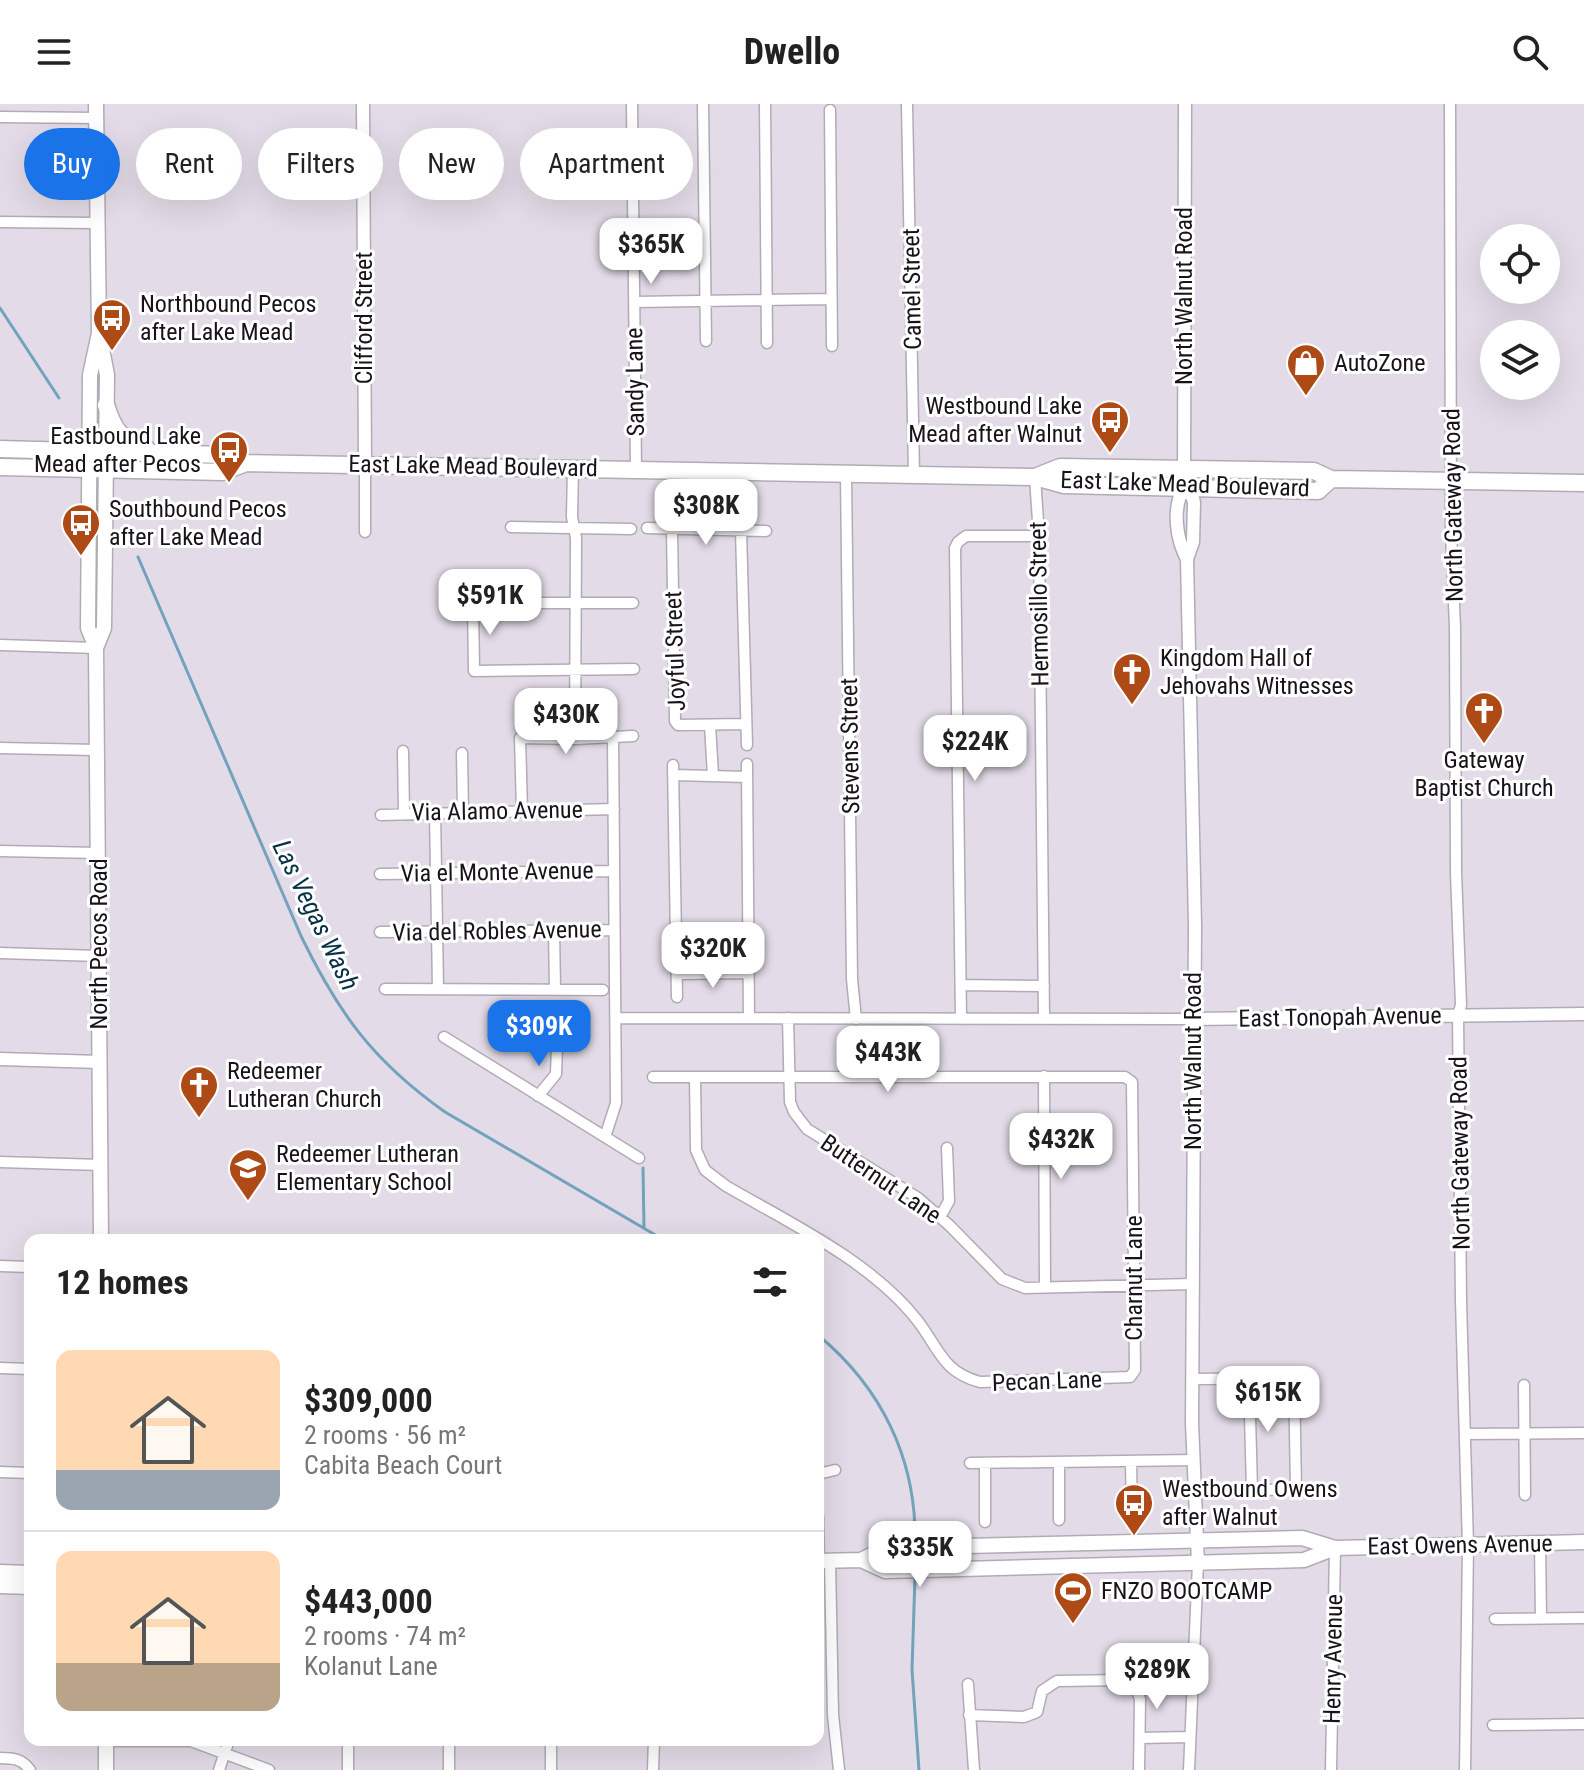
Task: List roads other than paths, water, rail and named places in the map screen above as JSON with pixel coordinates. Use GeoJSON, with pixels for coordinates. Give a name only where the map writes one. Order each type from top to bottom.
{"type":"FeatureCollection","features":[{"type":"Feature","properties":{"kind":"main road","name":"North Pecos Road"},"geometry":{"type":"LineString","coordinates":[[96,111],[99,333],[107,375],[106,405],[97,452]]}},
{"type":"Feature","properties":{"kind":"main road","name":"North Pecos Road"},"geometry":{"type":"LineString","coordinates":[[99,333],[90,375],[97,452],[104,628],[96,648],[101,1234]]}},
{"type":"Feature","properties":{"kind":"main road"},"geometry":{"type":"LineString","coordinates":[[106,405],[120,436],[156,453]]}},
{"type":"Feature","properties":{"kind":"main road","name":"East Lake Mead Boulevard"},"geometry":{"type":"LineString","coordinates":[[0,449],[226,455],[246,463],[1035,477],[1064,485],[1318,491],[1331,479]]}},
{"type":"Feature","properties":{"kind":"main road","name":"East Lake Mead Boulevard"},"geometry":{"type":"LineString","coordinates":[[0,467],[223,472],[246,463]]}},
{"type":"Feature","properties":{"kind":"main road","name":"East Lake Mead Boulevard"},"geometry":{"type":"LineString","coordinates":[[1035,477],[1060,467],[1314,471],[1331,479],[1584,483]]}},
{"type":"Feature","properties":{"kind":"main road","name":"East Owens Avenue"},"geometry":{"type":"LineString","coordinates":[[824,1561],[861,1560],[885,1548],[954,1546],[1302,1538],[1335,1548],[1584,1542]]}},
{"type":"Feature","properties":{"kind":"main road","name":"East Owens Avenue"},"geometry":{"type":"LineString","coordinates":[[861,1560],[885,1571],[1304,1560],[1335,1548]]}},
{"type":"Feature","properties":{"kind":"main road"},"geometry":{"type":"LineString","coordinates":[[0,1572],[24,1573]]}},
{"type":"Feature","properties":{"kind":"main road"},"geometry":{"type":"LineString","coordinates":[[0,1586],[24,1587]]}},
{"type":"Feature","properties":{"kind":"main road"},"geometry":{"type":"LineString","coordinates":[[106,1746],[106,1770]]}},
{"type":"Feature","properties":{"kind":"street","name":"Clifford Street"},"geometry":{"type":"LineString","coordinates":[[363,104],[365,532]]}},
{"type":"Feature","properties":{"kind":"street","name":"Sandy Lane"},"geometry":{"type":"LineString","coordinates":[[632,104],[636,469]]}},
{"type":"Feature","properties":{"kind":"street"},"geometry":{"type":"LineString","coordinates":[[703,104],[706,341]]}},
{"type":"Feature","properties":{"kind":"street"},"geometry":{"type":"LineString","coordinates":[[765,104],[767,343]]}},
{"type":"Feature","properties":{"kind":"street","name":"Camel Street"},"geometry":{"type":"LineString","coordinates":[[907,104],[914,474]]}},
{"type":"Feature","properties":{"kind":"street","name":"North Walnut Road"},"geometry":{"type":"LineString","coordinates":[[1185,104],[1183,469],[1184,487],[1194,503],[1193,542],[1187,559],[1195,925],[1192,1379],[1198,1563]]}},
{"type":"Feature","properties":{"kind":"street","name":"North Gateway Road"},"geometry":{"type":"LineString","coordinates":[[1450,104],[1451,533],[1461,1005],[1458,1015],[1461,1301],[1468,1545],[1465,1770]]}},
{"type":"Feature","properties":{"kind":"street"},"geometry":{"type":"LineString","coordinates":[[830,110],[832,346]]}},
{"type":"Feature","properties":{"kind":"street"},"geometry":{"type":"LineString","coordinates":[[0,117],[96,111]]}},
{"type":"Feature","properties":{"kind":"street"},"geometry":{"type":"LineString","coordinates":[[1,222],[97,223]]}},
{"type":"Feature","properties":{"kind":"street"},"geometry":{"type":"LineString","coordinates":[[634,302],[831,299]]}},
{"type":"Feature","properties":{"kind":"street"},"geometry":{"type":"LineString","coordinates":[[573,468],[573,527],[576,538],[575,739]]}},
{"type":"Feature","properties":{"kind":"street"},"geometry":{"type":"LineString","coordinates":[[708,471],[708,530]]}},
{"type":"Feature","properties":{"kind":"street","name":"Stevens Street"},"geometry":{"type":"LineString","coordinates":[[846,474],[852,979],[856,1019]]}},
{"type":"Feature","properties":{"kind":"street","name":"Hermosillo Street"},"geometry":{"type":"LineString","coordinates":[[1035,477],[1039,536],[1044,1019]]}},
{"type":"Feature","properties":{"kind":"street"},"geometry":{"type":"LineString","coordinates":[[511,527],[631,529]]}},
{"type":"Feature","properties":{"kind":"street"},"geometry":{"type":"LineString","coordinates":[[647,528],[766,531]]}},
{"type":"Feature","properties":{"kind":"street","name":"Joyful Street"},"geometry":{"type":"LineString","coordinates":[[672,529],[675,721],[678,725],[710,725]]}},
{"type":"Feature","properties":{"kind":"street"},"geometry":{"type":"LineString","coordinates":[[741,531],[747,745]]}},
{"type":"Feature","properties":{"kind":"street"},"geometry":{"type":"LineString","coordinates":[[961,1019],[955,564],[958,542],[966,536],[1039,536]]}},
{"type":"Feature","properties":{"kind":"street"},"geometry":{"type":"LineString","coordinates":[[633,603],[473,603],[473,617],[474,671],[634,669]]}},
{"type":"Feature","properties":{"kind":"street"},"geometry":{"type":"LineString","coordinates":[[0,645],[96,648]]}},
{"type":"Feature","properties":{"kind":"street"},"geometry":{"type":"LineString","coordinates":[[713,776],[710,725],[745,724]]}},
{"type":"Feature","properties":{"kind":"street"},"geometry":{"type":"LineString","coordinates":[[522,811],[520,738],[633,736]]}},
{"type":"Feature","properties":{"kind":"street"},"geometry":{"type":"LineString","coordinates":[[605,1137],[616,1103],[613,738]]}},
{"type":"Feature","properties":{"kind":"street"},"geometry":{"type":"LineString","coordinates":[[0,748],[97,750]]}},
{"type":"Feature","properties":{"kind":"street"},"geometry":{"type":"LineString","coordinates":[[403,751],[404,813]]}},
{"type":"Feature","properties":{"kind":"street"},"geometry":{"type":"LineString","coordinates":[[462,753],[463,812]]}},
{"type":"Feature","properties":{"kind":"street"},"geometry":{"type":"LineString","coordinates":[[747,764],[749,1018]]}},
{"type":"Feature","properties":{"kind":"street"},"geometry":{"type":"LineString","coordinates":[[677,997],[674,770],[747,777]]}},
{"type":"Feature","properties":{"kind":"street","name":"Via Alamo Avenue"},"geometry":{"type":"LineString","coordinates":[[381,815],[614,809]]}},
{"type":"Feature","properties":{"kind":"street"},"geometry":{"type":"LineString","coordinates":[[435,812],[438,989]]}},
{"type":"Feature","properties":{"kind":"street"},"geometry":{"type":"LineString","coordinates":[[0,851],[98,853]]}},
{"type":"Feature","properties":{"kind":"street","name":"Via el Monte Avenue"},"geometry":{"type":"LineString","coordinates":[[380,874],[614,871]]}},
{"type":"Feature","properties":{"kind":"street"},"geometry":{"type":"LineString","coordinates":[[554,930],[555,989]]}},
{"type":"Feature","properties":{"kind":"street","name":"Via del Robles Avenue"},"geometry":{"type":"LineString","coordinates":[[380,932],[614,930]]}},
{"type":"Feature","properties":{"kind":"street"},"geometry":{"type":"LineString","coordinates":[[0,953],[99,956]]}},
{"type":"Feature","properties":{"kind":"street"},"geometry":{"type":"LineString","coordinates":[[677,974],[749,973]]}},
{"type":"Feature","properties":{"kind":"street"},"geometry":{"type":"LineString","coordinates":[[961,985],[1044,986]]}},
{"type":"Feature","properties":{"kind":"street"},"geometry":{"type":"LineString","coordinates":[[385,989],[603,990]]}},
{"type":"Feature","properties":{"kind":"street","name":"East Tonopah Avenue"},"geometry":{"type":"LineString","coordinates":[[616,1018],[1192,1019],[1584,1014]]}},
{"type":"Feature","properties":{"kind":"street","name":"Butternut Lane"},"geometry":{"type":"LineString","coordinates":[[788,1018],[790,1102],[807,1129],[885,1175],[940,1217],[1002,1279],[1025,1288],[1192,1284]]}},
{"type":"Feature","properties":{"kind":"street"},"geometry":{"type":"LineString","coordinates":[[444,1037],[639,1158]]}},
{"type":"Feature","properties":{"kind":"street"},"geometry":{"type":"LineString","coordinates":[[538,1096],[556,1074],[557,1046]]}},
{"type":"Feature","properties":{"kind":"street"},"geometry":{"type":"LineString","coordinates":[[0,1059],[100,1062]]}},
{"type":"Feature","properties":{"kind":"street","name":"Charnut Lane"},"geometry":{"type":"LineString","coordinates":[[1044,1076],[1117,1075],[1132,1082],[1135,1370],[1130,1377]]}},
{"type":"Feature","properties":{"kind":"street"},"geometry":{"type":"LineString","coordinates":[[653,1077],[1044,1076],[1045,1287]]}},
{"type":"Feature","properties":{"kind":"street","name":"Pecan Lane"},"geometry":{"type":"LineString","coordinates":[[695,1078],[696,1150],[705,1170],[806,1234]]}},
{"type":"Feature","properties":{"kind":"street"},"geometry":{"type":"LineString","coordinates":[[940,1217],[949,1201],[947,1148]]}},
{"type":"Feature","properties":{"kind":"street"},"geometry":{"type":"LineString","coordinates":[[0,1162],[101,1165]]}},
{"type":"Feature","properties":{"kind":"street","name":"Pecan Lane"},"geometry":{"type":"LineString","coordinates":[[824,1245],[862,1268],[915,1318],[947,1364],[962,1377],[980,1382],[1130,1377]]}},
{"type":"Feature","properties":{"kind":"street"},"geometry":{"type":"LineString","coordinates":[[0,1266],[24,1267]]}},
{"type":"Feature","properties":{"kind":"street"},"geometry":{"type":"LineString","coordinates":[[0,1368],[24,1369]]}},
{"type":"Feature","properties":{"kind":"street"},"geometry":{"type":"LineString","coordinates":[[1192,1379],[1294,1378],[1296,1489],[1220,1491]]}},
{"type":"Feature","properties":{"kind":"street"},"geometry":{"type":"LineString","coordinates":[[1249,1379],[1252,1490]]}},
{"type":"Feature","properties":{"kind":"street"},"geometry":{"type":"LineString","coordinates":[[1524,1385],[1525,1495]]}},
{"type":"Feature","properties":{"kind":"street"},"geometry":{"type":"LineString","coordinates":[[1466,1434],[1584,1433]]}},
{"type":"Feature","properties":{"kind":"street"},"geometry":{"type":"LineString","coordinates":[[970,1463],[1194,1460]]}},
{"type":"Feature","properties":{"kind":"street"},"geometry":{"type":"LineString","coordinates":[[1131,1461],[1132,1519]]}},
{"type":"Feature","properties":{"kind":"street"},"geometry":{"type":"LineString","coordinates":[[1059,1462],[1059,1520]]}},
{"type":"Feature","properties":{"kind":"street"},"geometry":{"type":"LineString","coordinates":[[985,1463],[985,1522]]}},
{"type":"Feature","properties":{"kind":"street"},"geometry":{"type":"LineString","coordinates":[[824,1473],[835,1470]]}},
{"type":"Feature","properties":{"kind":"street"},"geometry":{"type":"LineString","coordinates":[[0,1472],[24,1473]]}},
{"type":"Feature","properties":{"kind":"street"},"geometry":{"type":"LineString","coordinates":[[1540,1543],[1541,1619]]}},
{"type":"Feature","properties":{"kind":"street","name":"Henry Avenue"},"geometry":{"type":"LineString","coordinates":[[1331,1770],[1335,1548]]}},
{"type":"Feature","properties":{"kind":"street"},"geometry":{"type":"LineString","coordinates":[[1189,1770],[1198,1563]]}},
{"type":"Feature","properties":{"kind":"street"},"geometry":{"type":"LineString","coordinates":[[824,1585],[839,1770]]}},
{"type":"Feature","properties":{"kind":"street"},"geometry":{"type":"LineString","coordinates":[[1495,1619],[1584,1618]]}},
{"type":"Feature","properties":{"kind":"street"},"geometry":{"type":"LineString","coordinates":[[969,1715],[1024,1717],[1037,1712],[1042,1691],[1057,1681],[1124,1680],[1135,1685],[1138,1692],[1139,1770]]}},
{"type":"Feature","properties":{"kind":"street"},"geometry":{"type":"LineString","coordinates":[[824,1681],[832,1681]]}},
{"type":"Feature","properties":{"kind":"street"},"geometry":{"type":"LineString","coordinates":[[968,1684],[974,1770]]}},
{"type":"Feature","properties":{"kind":"street"},"geometry":{"type":"LineString","coordinates":[[1493,1725],[1584,1724]]}},
{"type":"Feature","properties":{"kind":"street"},"geometry":{"type":"LineString","coordinates":[[1140,1738],[1189,1737]]}},
{"type":"Feature","properties":{"kind":"street"},"geometry":{"type":"LineString","coordinates":[[206,1746],[269,1770]]}},
{"type":"Feature","properties":{"kind":"street"},"geometry":{"type":"LineString","coordinates":[[219,1770],[227,1746]]}},
{"type":"Feature","properties":{"kind":"street"},"geometry":{"type":"LineString","coordinates":[[348,1746],[348,1770]]}},
{"type":"Feature","properties":{"kind":"street"},"geometry":{"type":"LineString","coordinates":[[449,1746],[449,1770]]}},
{"type":"Feature","properties":{"kind":"street"},"geometry":{"type":"LineString","coordinates":[[551,1746],[551,1770]]}},
{"type":"Feature","properties":{"kind":"street"},"geometry":{"type":"LineString","coordinates":[[653,1770],[654,1746]]}},
{"type":"Feature","properties":{"kind":"street"},"geometry":{"type":"LineString","coordinates":[[0,1758],[14,1758],[27,1766]]}},
{"type":"Feature","properties":{"kind":"waterway","name":"Las Vegas Wash"},"geometry":{"type":"LineString","coordinates":[[0,308],[59,398]]}},
{"type":"Feature","properties":{"kind":"waterway","name":"Las Vegas Wash"},"geometry":{"type":"LineString","coordinates":[[138,557],[301,936],[344,1013],[397,1074],[445,1112],[654,1234]]}},
{"type":"Feature","properties":{"kind":"waterway"},"geometry":{"type":"LineString","coordinates":[[643,1168],[644,1228]]}},
{"type":"Feature","properties":{"kind":"waterway","name":"Las Vegas Wash"},"geometry":{"type":"LineString","coordinates":[[824,1340],[860,1378],[891,1428],[910,1483],[915,1544]]}},
{"type":"Feature","properties":{"kind":"waterway","name":"Las Vegas Wash"},"geometry":{"type":"LineString","coordinates":[[915,1576],[912,1670],[919,1770]]}},
{"type":"Feature","properties":{"kind":"place","name":"Northbound Pecos after Lake Mead"},"geometry":{"type":"Point","coordinates":[112,352]}},
{"type":"Feature","properties":{"kind":"place","name":"AutoZone"},"geometry":{"type":"Point","coordinates":[1306,397]}},
{"type":"Feature","properties":{"kind":"place","name":"Westbound Lake Mead after Walnut"},"geometry":{"type":"Point","coordinates":[1110,454]}},
{"type":"Feature","properties":{"kind":"place","name":"Eastbound Lake Mead after Pecos"},"geometry":{"type":"Point","coordinates":[229,484]}},
{"type":"Feature","properties":{"kind":"place","name":"Southbound Pecos after Lake Mead"},"geometry":{"type":"Point","coordinates":[81,557]}},
{"type":"Feature","properties":{"kind":"place","name":"Kingdom Hall of Jehovahs Witnesses"},"geometry":{"type":"Point","coordinates":[1132,706]}},
{"type":"Feature","properties":{"kind":"place","name":"Gateway Baptist Church"},"geometry":{"type":"Point","coordinates":[1484,745]}},
{"type":"Feature","properties":{"kind":"place","name":"Redeemer Lutheran Church"},"geometry":{"type":"Point","coordinates":[199,1119]}},
{"type":"Feature","properties":{"kind":"place","name":"Redeemer Lutheran Elementary School"},"geometry":{"type":"Point","coordinates":[248,1202]}},
{"type":"Feature","properties":{"kind":"place","name":"Westbound Owens after Walnut"},"geometry":{"type":"Point","coordinates":[1134,1537]}},
{"type":"Feature","properties":{"kind":"place","name":"FNZO BOOTCAMP"},"geometry":{"type":"Point","coordinates":[1073,1625]}}]}
